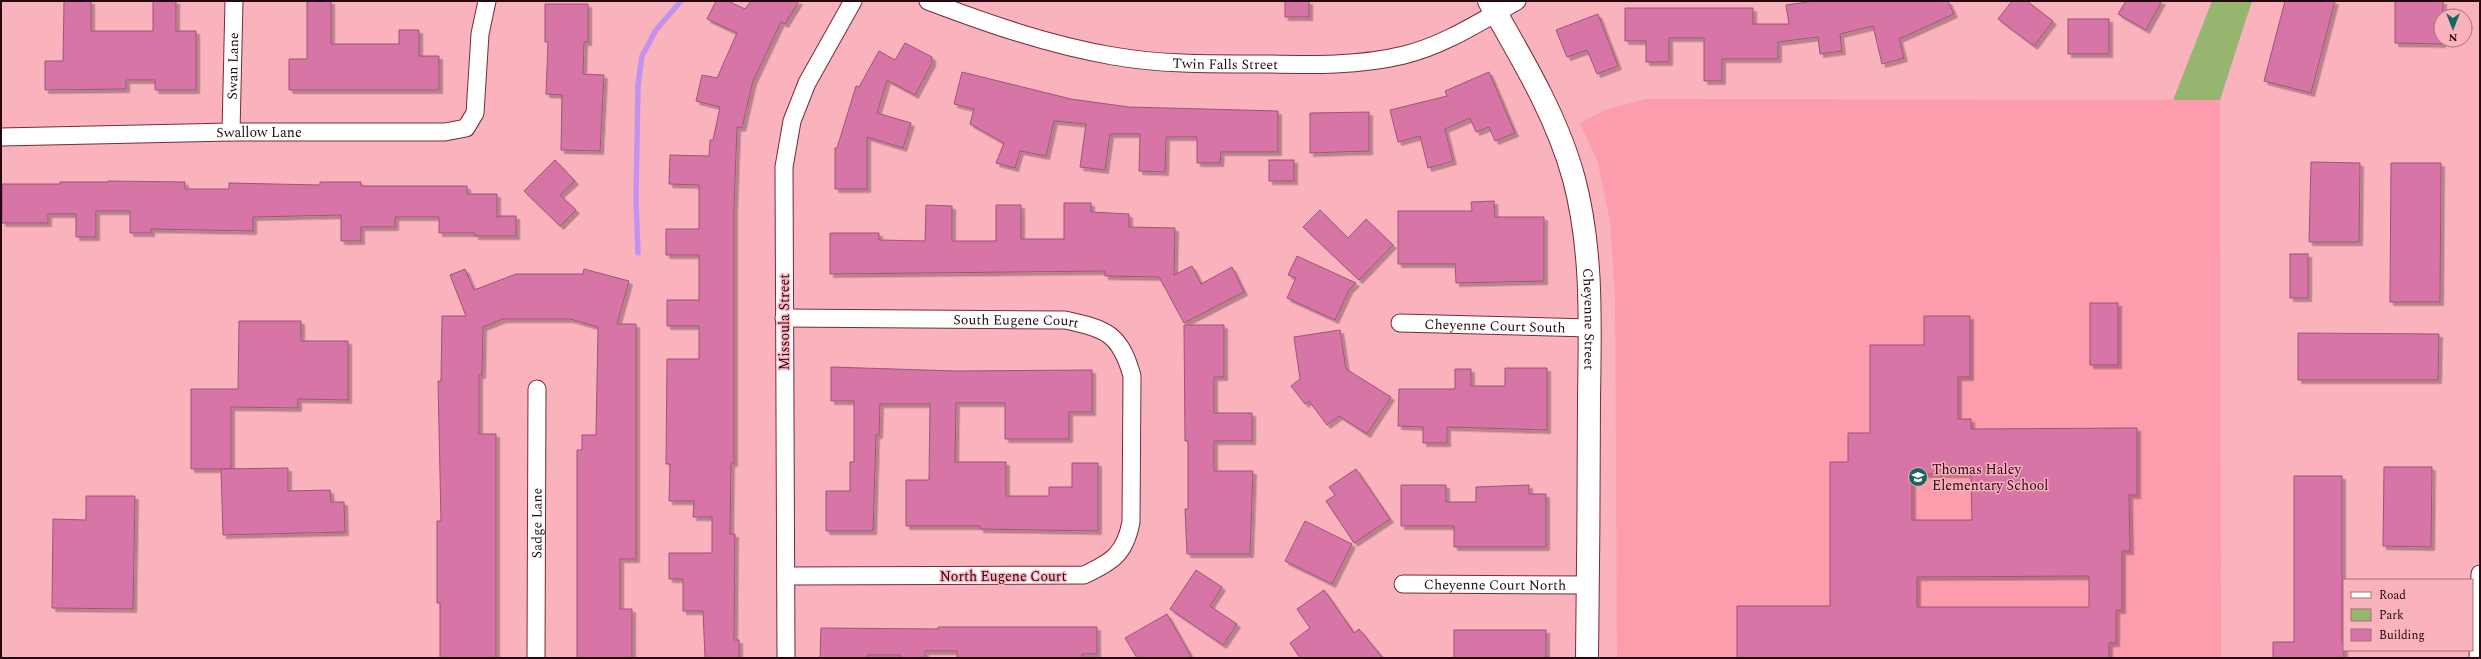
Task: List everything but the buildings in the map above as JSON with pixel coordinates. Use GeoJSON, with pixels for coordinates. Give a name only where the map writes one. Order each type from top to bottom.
{"type":"FeatureCollection","features":[{"type":"Feature","properties":{"kind":"street","name":"Swan Lane"},"geometry":{"type":"LineString","coordinates":[[232,132],[234,1]]}},
{"type":"Feature","properties":{"kind":"street","name":"Swallow Lane"},"geometry":{"type":"LineString","coordinates":[[1,137],[232,132],[445,132],[466,128],[475,113],[480,34],[487,1]]}},
{"type":"Feature","properties":{"kind":"street","name":"Missoula Street"},"geometry":{"type":"LineString","coordinates":[[786,658],[784,167],[792,121],[807,83],[853,1]]}},
{"type":"Feature","properties":{"kind":"street","name":"Twin Falls Street"},"geometry":{"type":"LineString","coordinates":[[928,1],[1019,35],[1114,56],[1196,64],[1326,65],[1367,62],[1406,55],[1446,40],[1493,7],[1517,1]]}},
{"type":"Feature","properties":{"kind":"street","name":"Cheyenne Street"},"geometry":{"type":"LineString","coordinates":[[1493,7],[1554,124],[1574,178],[1583,215],[1589,258],[1590,328],[1587,658]]}},
{"type":"Feature","properties":{"kind":"street","name":"South Eugene Court"},"geometry":{"type":"LineString","coordinates":[[784,318],[1065,320],[1093,326],[1116,340],[1126,353],[1132,376],[1132,462]]}},
{"type":"Feature","properties":{"kind":"street","name":"Cheyenne Court South"},"geometry":{"type":"LineString","coordinates":[[1400,323],[1590,328]]}},
{"type":"Feature","properties":{"kind":"street","name":"Sadge Lane"},"geometry":{"type":"LineString","coordinates":[[536,658],[538,389]]}},
{"type":"Feature","properties":{"kind":"street","name":"North Eugene Court"},"geometry":{"type":"LineString","coordinates":[[786,576],[1084,575],[1105,566],[1118,554],[1128,536],[1132,462]]}},
{"type":"Feature","properties":{"kind":"street"},"geometry":{"type":"LineString","coordinates":[[2478,658],[2480,574]]}},
{"type":"Feature","properties":{"kind":"street","name":"Cheyenne Court North"},"geometry":{"type":"LineString","coordinates":[[1402,584],[1588,585]]}},
{"type":"Feature","properties":{"kind":"shaded area","name":"Thomas Haley Elementary School"},"geometry":{"type":"Polygon","coordinates":[[[1646,99],[2220,100],[2221,658],[1617,658],[1615,296],[1610,221],[1598,163],[1580,123],[1608,109],[1646,99]]]}},
{"type":"Feature","properties":{"kind":"green space"},"geometry":{"type":"Polygon","coordinates":[[[2212,1],[2252,1],[2220,100],[2173,100],[2212,1]]]}},
{"type":"Feature","properties":{"kind":"waterway"},"geometry":{"type":"LineString","coordinates":[[638,253],[636,201],[638,85],[642,56],[656,30],[681,1]]}},
{"type":"Feature","properties":{"kind":"place","name":"Thomas Haley Elementary School"},"geometry":{"type":"Point","coordinates":[1918,477]}}]}
